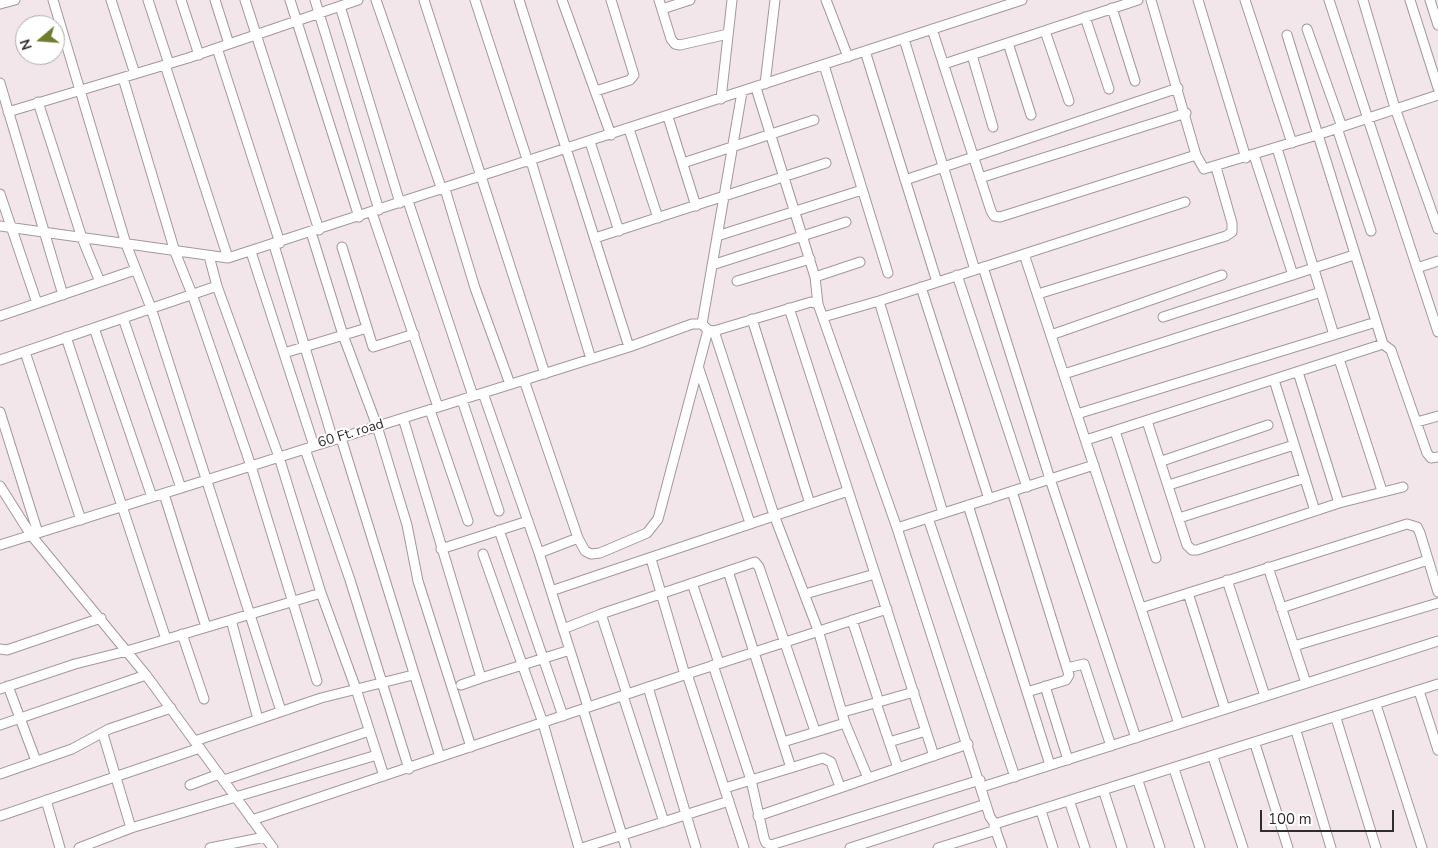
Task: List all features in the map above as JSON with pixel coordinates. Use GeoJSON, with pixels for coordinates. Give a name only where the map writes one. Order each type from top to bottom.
{"type":"FeatureCollection","features":[{"type":"Feature","properties":{"kind":"street"},"geometry":{"type":"LineString","coordinates":[[0,4],[14,0]]}},
{"type":"Feature","properties":{"kind":"street"},"geometry":{"type":"LineString","coordinates":[[53,0],[82,90],[126,244],[151,308],[206,480],[252,614],[281,711]]}},
{"type":"Feature","properties":{"kind":"street"},"geometry":{"type":"LineString","coordinates":[[112,0],[135,74]]}},
{"type":"Feature","properties":{"kind":"street"},"geometry":{"type":"LineString","coordinates":[[148,0],[228,258]]}},
{"type":"Feature","properties":{"kind":"street"},"geometry":{"type":"LineString","coordinates":[[181,0],[199,55]]}},
{"type":"Feature","properties":{"kind":"street"},"geometry":{"type":"LineString","coordinates":[[215,0],[229,44]]}},
{"type":"Feature","properties":{"kind":"street"},"geometry":{"type":"LineString","coordinates":[[246,0],[315,231],[343,335],[377,426],[407,525],[418,581],[470,747]]}},
{"type":"Feature","properties":{"kind":"street"},"geometry":{"type":"LineString","coordinates":[[290,0],[359,217]]}},
{"type":"Feature","properties":{"kind":"street"},"geometry":{"type":"LineString","coordinates":[[315,0],[375,211],[414,334],[468,521]]}},
{"type":"Feature","properties":{"kind":"street"},"geometry":{"type":"LineString","coordinates":[[8,112],[199,55],[356,0]]}},
{"type":"Feature","properties":{"kind":"street"},"geometry":{"type":"LineString","coordinates":[[376,0],[510,384]]}},
{"type":"Feature","properties":{"kind":"street"},"geometry":{"type":"LineString","coordinates":[[424,0],[545,374]]}},
{"type":"Feature","properties":{"kind":"street"},"geometry":{"type":"LineString","coordinates":[[475,0],[530,162],[591,359]]}},
{"type":"Feature","properties":{"kind":"street"},"geometry":{"type":"LineString","coordinates":[[519,0],[629,347]]}},
{"type":"Feature","properties":{"kind":"street"},"geometry":{"type":"LineString","coordinates":[[562,0],[611,135]]}},
{"type":"Feature","properties":{"kind":"street"},"geometry":{"type":"LineString","coordinates":[[596,91],[630,80],[634,75],[611,0]]}},
{"type":"Feature","properties":{"kind":"street"},"geometry":{"type":"LineString","coordinates":[[659,0],[671,38],[675,44],[680,45],[728,34]]}},
{"type":"Feature","properties":{"kind":"street"},"geometry":{"type":"LineString","coordinates":[[662,9],[690,0]]}},
{"type":"Feature","properties":{"kind":"street"},"geometry":{"type":"LineString","coordinates":[[721,99],[732,0]]}},
{"type":"Feature","properties":{"kind":"street"},"geometry":{"type":"LineString","coordinates":[[765,84],[775,0]]}},
{"type":"Feature","properties":{"kind":"street"},"geometry":{"type":"LineString","coordinates":[[826,0],[848,57]]}},
{"type":"Feature","properties":{"kind":"street"},"geometry":{"type":"LineString","coordinates":[[0,226],[228,258],[277,244],[668,117],[904,39],[1004,3],[1022,0]]}},
{"type":"Feature","properties":{"kind":"street"},"geometry":{"type":"LineString","coordinates":[[944,64],[1138,0]]}},
{"type":"Feature","properties":{"kind":"street"},"geometry":{"type":"LineString","coordinates":[[1151,0],[1186,113],[1196,155],[1204,169],[1317,136],[1368,117],[1438,95]]}},
{"type":"Feature","properties":{"kind":"street"},"geometry":{"type":"LineString","coordinates":[[1198,0],[1250,156],[1293,275]]}},
{"type":"Feature","properties":{"kind":"street"},"geometry":{"type":"LineString","coordinates":[[1245,0],[1292,143]]}},
{"type":"Feature","properties":{"kind":"street"},"geometry":{"type":"LineString","coordinates":[[1329,0],[1417,268],[1434,309],[1438,332]]}},
{"type":"Feature","properties":{"kind":"street"},"geometry":{"type":"LineString","coordinates":[[1362,0],[1395,108],[1438,229]]}},
{"type":"Feature","properties":{"kind":"street"},"geometry":{"type":"LineString","coordinates":[[1410,0],[1438,88]]}},
{"type":"Feature","properties":{"kind":"street"},"geometry":{"type":"LineString","coordinates":[[1430,0],[1438,25]]}},
{"type":"Feature","properties":{"kind":"street"},"geometry":{"type":"LineString","coordinates":[[340,6],[404,202],[473,396]]}},
{"type":"Feature","properties":{"kind":"street"},"geometry":{"type":"LineString","coordinates":[[1112,8],[1135,81]]}},
{"type":"Feature","properties":{"kind":"street"},"geometry":{"type":"LineString","coordinates":[[1085,17],[1109,89]]}},
{"type":"Feature","properties":{"kind":"street"},"geometry":{"type":"LineString","coordinates":[[932,29],[994,216],[1000,217],[1196,155]]}},
{"type":"Feature","properties":{"kind":"street"},"geometry":{"type":"LineString","coordinates":[[1307,29],[1340,127],[1371,231]]}},
{"type":"Feature","properties":{"kind":"street"},"geometry":{"type":"LineString","coordinates":[[1045,30],[1069,101]]}},
{"type":"Feature","properties":{"kind":"street"},"geometry":{"type":"LineString","coordinates":[[1287,35],[1382,344],[1391,350],[1427,453],[1431,458],[1438,457]]}},
{"type":"Feature","properties":{"kind":"street"},"geometry":{"type":"LineString","coordinates":[[904,39],[944,166],[1136,738]]}},
{"type":"Feature","properties":{"kind":"street"},"geometry":{"type":"LineString","coordinates":[[1008,43],[1031,115]]}},
{"type":"Feature","properties":{"kind":"street"},"geometry":{"type":"LineString","coordinates":[[217,48],[277,244],[304,346],[337,439],[440,757]]}},
{"type":"Feature","properties":{"kind":"street"},"geometry":{"type":"LineString","coordinates":[[865,52],[937,282]]}},
{"type":"Feature","properties":{"kind":"street"},"geometry":{"type":"LineString","coordinates":[[972,55],[992,127]]}},
{"type":"Feature","properties":{"kind":"street"},"geometry":{"type":"LineString","coordinates":[[824,65],[888,273]]}},
{"type":"Feature","properties":{"kind":"street"},"geometry":{"type":"LineString","coordinates":[[123,78],[175,252],[192,294],[251,466],[291,602],[317,681]]}},
{"type":"Feature","properties":{"kind":"street"},"geometry":{"type":"LineString","coordinates":[[0,83],[2,99],[8,112],[63,295]]}},
{"type":"Feature","properties":{"kind":"street"},"geometry":{"type":"LineString","coordinates":[[756,88],[810,259],[815,277],[818,304],[897,528],[1002,848]]}},
{"type":"Feature","properties":{"kind":"street"},"geometry":{"type":"LineString","coordinates":[[905,180],[1178,88]]}},
{"type":"Feature","properties":{"kind":"street"},"geometry":{"type":"LineString","coordinates":[[524,380],[578,538],[585,551],[591,554],[647,533],[654,527],[658,519],[708,328],[712,265],[742,92]]}},
{"type":"Feature","properties":{"kind":"street"},"geometry":{"type":"LineString","coordinates":[[38,102],[82,238],[100,282]]}},
{"type":"Feature","properties":{"kind":"street"},"geometry":{"type":"LineString","coordinates":[[980,178],[1186,113]]}},
{"type":"Feature","properties":{"kind":"street"},"geometry":{"type":"LineString","coordinates":[[668,117],[696,206]]}},
{"type":"Feature","properties":{"kind":"street"},"geometry":{"type":"LineString","coordinates":[[683,163],[814,120]]}},
{"type":"Feature","properties":{"kind":"street"},"geometry":{"type":"LineString","coordinates":[[629,129],[658,218]]}},
{"type":"Feature","properties":{"kind":"street"},"geometry":{"type":"LineString","coordinates":[[590,142],[619,231]]}},
{"type":"Feature","properties":{"kind":"street"},"geometry":{"type":"LineString","coordinates":[[1277,148],[1334,334]]}},
{"type":"Feature","properties":{"kind":"street"},"geometry":{"type":"LineString","coordinates":[[595,238],[826,163]]}},
{"type":"Feature","properties":{"kind":"street"},"geometry":{"type":"LineString","coordinates":[[1038,294],[1226,236],[1232,232],[1232,224],[1216,167]]}},
{"type":"Feature","properties":{"kind":"street"},"geometry":{"type":"LineString","coordinates":[[717,236],[862,190]]}},
{"type":"Feature","properties":{"kind":"street"},"geometry":{"type":"LineString","coordinates":[[0,194],[37,303]]}},
{"type":"Feature","properties":{"kind":"street"},"geometry":{"type":"LineString","coordinates":[[823,317],[958,276],[1185,202]]}},
{"type":"Feature","properties":{"kind":"street"},"geometry":{"type":"LineString","coordinates":[[712,265],[846,222]]}},
{"type":"Feature","properties":{"kind":"street"},"geometry":{"type":"LineString","coordinates":[[342,247],[373,347],[414,334]]}},
{"type":"Feature","properties":{"kind":"street"},"geometry":{"type":"LineString","coordinates":[[251,252],[284,353],[310,447],[409,769]]}},
{"type":"Feature","properties":{"kind":"street"},"geometry":{"type":"LineString","coordinates":[[1024,254],[1179,724]]}},
{"type":"Feature","properties":{"kind":"street"},"geometry":{"type":"LineString","coordinates":[[1163,317],[1354,254]]}},
{"type":"Feature","properties":{"kind":"street"},"geometry":{"type":"LineString","coordinates":[[209,256],[217,286],[279,457],[321,592],[356,689],[384,776]]}},
{"type":"Feature","properties":{"kind":"street"},"geometry":{"type":"LineString","coordinates":[[737,281],[810,259]]}},
{"type":"Feature","properties":{"kind":"street"},"geometry":{"type":"LineString","coordinates":[[1417,268],[1438,261]]}},
{"type":"Feature","properties":{"kind":"street"},"geometry":{"type":"LineString","coordinates":[[815,277],[860,262]]}},
{"type":"Feature","properties":{"kind":"street"},"geometry":{"type":"LineString","coordinates":[[0,316],[135,270]]}},
{"type":"Feature","properties":{"kind":"street"},"geometry":{"type":"LineString","coordinates":[[1051,335],[1222,275]]}},
{"type":"Feature","properties":{"kind":"street"},"geometry":{"type":"LineString","coordinates":[[958,276],[1027,487]]}},
{"type":"Feature","properties":{"kind":"street"},"geometry":{"type":"LineString","coordinates":[[0,360],[217,286]]}},
{"type":"Feature","properties":{"kind":"street"},"geometry":{"type":"LineString","coordinates":[[921,287],[989,498]]}},
{"type":"Feature","properties":{"kind":"street"},"geometry":{"type":"LineString","coordinates":[[1064,374],[1321,292]]}},
{"type":"Feature","properties":{"kind":"street"},"geometry":{"type":"LineString","coordinates":[[879,301],[943,513]]}},
{"type":"Feature","properties":{"kind":"street","name":"60 Ft. road"},"geometry":{"type":"LineString","coordinates":[[0,545],[545,374],[692,324],[708,328],[752,319],[811,302],[818,304]]}},
{"type":"Feature","properties":{"kind":"street"},"geometry":{"type":"LineString","coordinates":[[789,308],[934,756]]}},
{"type":"Feature","properties":{"kind":"street"},"geometry":{"type":"LineString","coordinates":[[123,318],[181,488]]}},
{"type":"Feature","properties":{"kind":"street"},"geometry":{"type":"LineString","coordinates":[[752,319],[810,504]]}},
{"type":"Feature","properties":{"kind":"street"},"geometry":{"type":"LineString","coordinates":[[1077,414],[1376,322]]}},
{"type":"Feature","properties":{"kind":"street"},"geometry":{"type":"LineString","coordinates":[[94,328],[152,497]]}},
{"type":"Feature","properties":{"kind":"street"},"geometry":{"type":"LineString","coordinates":[[284,353],[367,328]]}},
{"type":"Feature","properties":{"kind":"street"},"geometry":{"type":"LineString","coordinates":[[708,328],[774,516],[818,630],[845,723],[868,778]]}},
{"type":"Feature","properties":{"kind":"street"},"geometry":{"type":"LineString","coordinates":[[66,338],[166,640]]}},
{"type":"Feature","properties":{"kind":"street"},"geometry":{"type":"LineString","coordinates":[[1086,440],[1382,344]]}},
{"type":"Feature","properties":{"kind":"street"},"geometry":{"type":"LineString","coordinates":[[25,352],[81,520]]}},
{"type":"Feature","properties":{"kind":"street"},"geometry":{"type":"LineString","coordinates":[[1339,359],[1382,491]]}},
{"type":"Feature","properties":{"kind":"street"},"geometry":{"type":"LineString","coordinates":[[698,368],[750,523]]}},
{"type":"Feature","properties":{"kind":"street"},"geometry":{"type":"LineString","coordinates":[[1298,372],[1339,503]]}},
{"type":"Feature","properties":{"kind":"street"},"geometry":{"type":"LineString","coordinates":[[1274,380],[1315,511]]}},
{"type":"Feature","properties":{"kind":"street"},"geometry":{"type":"LineString","coordinates":[[483,392],[539,553],[570,650],[626,848]]}},
{"type":"Feature","properties":{"kind":"street"},"geometry":{"type":"LineString","coordinates":[[462,400],[499,511]]}},
{"type":"Feature","properties":{"kind":"street"},"geometry":{"type":"LineString","coordinates":[[0,412],[34,534]]}},
{"type":"Feature","properties":{"kind":"street"},"geometry":{"type":"LineString","coordinates":[[1417,422],[1438,416]]}},
{"type":"Feature","properties":{"kind":"street"},"geometry":{"type":"LineString","coordinates":[[402,418],[481,678]]}},
{"type":"Feature","properties":{"kind":"street"},"geometry":{"type":"LineString","coordinates":[[1147,421],[1170,485],[1187,545],[1192,550],[1197,550],[1339,503],[1403,487]]}},
{"type":"Feature","properties":{"kind":"street"},"geometry":{"type":"LineString","coordinates":[[1162,461],[1268,426]]}},
{"type":"Feature","properties":{"kind":"street"},"geometry":{"type":"LineString","coordinates":[[1115,431],[1156,558]]}},
{"type":"Feature","properties":{"kind":"street"},"geometry":{"type":"LineString","coordinates":[[1170,485],[1294,445]]}},
{"type":"Feature","properties":{"kind":"street"},"geometry":{"type":"LineString","coordinates":[[897,528],[1094,465]]}},
{"type":"Feature","properties":{"kind":"street"},"geometry":{"type":"LineString","coordinates":[[1179,518],[1305,478]]}},
{"type":"Feature","properties":{"kind":"street"},"geometry":{"type":"LineString","coordinates":[[0,486],[3,496],[146,675],[273,848]]}},
{"type":"Feature","properties":{"kind":"street"},"geometry":{"type":"LineString","coordinates":[[551,591],[651,559],[682,546],[848,491]]}},
{"type":"Feature","properties":{"kind":"street"},"geometry":{"type":"LineString","coordinates":[[1012,491],[1069,675],[1066,680],[1027,692]]}},
{"type":"Feature","properties":{"kind":"street"},"geometry":{"type":"LineString","coordinates":[[164,494],[206,627]]}},
{"type":"Feature","properties":{"kind":"street"},"geometry":{"type":"LineString","coordinates":[[968,505],[1050,765]]}},
{"type":"Feature","properties":{"kind":"street"},"geometry":{"type":"LineString","coordinates":[[928,518],[1014,777]]}},
{"type":"Feature","properties":{"kind":"street"},"geometry":{"type":"LineString","coordinates":[[441,549],[528,521]]}},
{"type":"Feature","properties":{"kind":"street"},"geometry":{"type":"LineString","coordinates":[[1141,608],[1408,524],[1417,527],[1438,592]]}},
{"type":"Feature","properties":{"kind":"street"},"geometry":{"type":"LineString","coordinates":[[499,530],[563,716]]}},
{"type":"Feature","properties":{"kind":"street"},"geometry":{"type":"LineString","coordinates":[[539,553],[578,538]]}},
{"type":"Feature","properties":{"kind":"street"},"geometry":{"type":"LineString","coordinates":[[484,554],[543,722],[581,848],[729,801]]}},
{"type":"Feature","properties":{"kind":"street"},"geometry":{"type":"LineString","coordinates":[[651,559],[660,594],[744,848]]}},
{"type":"Feature","properties":{"kind":"street"},"geometry":{"type":"LineString","coordinates":[[1282,608],[1428,560]]}},
{"type":"Feature","properties":{"kind":"street"},"geometry":{"type":"LineString","coordinates":[[563,629],[751,562],[758,564],[815,731]]}},
{"type":"Feature","properties":{"kind":"street"},"geometry":{"type":"LineString","coordinates":[[1268,567],[1306,683]]}},
{"type":"Feature","properties":{"kind":"street"},"geometry":{"type":"LineString","coordinates":[[728,571],[792,768]]}},
{"type":"Feature","properties":{"kind":"street"},"geometry":{"type":"LineString","coordinates":[[805,594],[875,574]]}},
{"type":"Feature","properties":{"kind":"street"},"geometry":{"type":"LineString","coordinates":[[1227,580],[1265,696]]}},
{"type":"Feature","properties":{"kind":"street"},"geometry":{"type":"LineString","coordinates":[[692,583],[751,780],[764,838],[771,845],[981,784],[1014,777],[1438,641]]}},
{"type":"Feature","properties":{"kind":"street"},"geometry":{"type":"LineString","coordinates":[[36,762],[22,718],[4,687],[75,664],[166,640],[321,592]]}},
{"type":"Feature","properties":{"kind":"street"},"geometry":{"type":"LineString","coordinates":[[1188,593],[1225,709]]}},
{"type":"Feature","properties":{"kind":"street"},"geometry":{"type":"LineString","coordinates":[[1294,646],[1438,603]]}},
{"type":"Feature","properties":{"kind":"street"},"geometry":{"type":"LineString","coordinates":[[252,820],[409,769],[818,630],[887,609]]}},
{"type":"Feature","properties":{"kind":"street"},"geometry":{"type":"LineString","coordinates":[[602,614],[664,822]]}},
{"type":"Feature","properties":{"kind":"street"},"geometry":{"type":"LineString","coordinates":[[0,649],[7,650],[101,618]]}},
{"type":"Feature","properties":{"kind":"street"},"geometry":{"type":"LineString","coordinates":[[231,620],[258,719]]}},
{"type":"Feature","properties":{"kind":"street"},"geometry":{"type":"LineString","coordinates":[[852,620],[898,768]]}},
{"type":"Feature","properties":{"kind":"street"},"geometry":{"type":"LineString","coordinates":[[182,634],[204,699]]}},
{"type":"Feature","properties":{"kind":"street"},"geometry":{"type":"LineString","coordinates":[[461,684],[570,650]]}},
{"type":"Feature","properties":{"kind":"street"},"geometry":{"type":"LineString","coordinates":[[1066,668],[1084,664],[1111,746]]}},
{"type":"Feature","properties":{"kind":"street"},"geometry":{"type":"LineString","coordinates":[[0,725],[146,675]]}},
{"type":"Feature","properties":{"kind":"street"},"geometry":{"type":"LineString","coordinates":[[0,816],[115,777],[281,711],[413,675]]}},
{"type":"Feature","properties":{"kind":"street"},"geometry":{"type":"LineString","coordinates":[[938,848],[1000,824],[1296,731],[1438,684]]}},
{"type":"Feature","properties":{"kind":"street"},"geometry":{"type":"LineString","coordinates":[[1045,686],[1068,760]]}},
{"type":"Feature","properties":{"kind":"street"},"geometry":{"type":"LineString","coordinates":[[648,687],[696,848]]}},
{"type":"Feature","properties":{"kind":"street"},"geometry":{"type":"LineString","coordinates":[[1419,690],[1438,750]]}},
{"type":"Feature","properties":{"kind":"street"},"geometry":{"type":"LineString","coordinates":[[843,712],[914,692]]}},
{"type":"Feature","properties":{"kind":"street"},"geometry":{"type":"LineString","coordinates":[[1376,705],[1422,848]]}},
{"type":"Feature","properties":{"kind":"street"},"geometry":{"type":"LineString","coordinates":[[0,774],[72,749],[108,730],[171,708]]}},
{"type":"Feature","properties":{"kind":"street"},"geometry":{"type":"LineString","coordinates":[[1336,718],[1376,848]]}},
{"type":"Feature","properties":{"kind":"street"},"geometry":{"type":"LineString","coordinates":[[783,742],[845,723]]}},
{"type":"Feature","properties":{"kind":"street"},"geometry":{"type":"LineString","coordinates":[[190,785],[222,777],[369,731]]}},
{"type":"Feature","properties":{"kind":"street"},"geometry":{"type":"LineString","coordinates":[[889,742],[926,731]]}},
{"type":"Feature","properties":{"kind":"street"},"geometry":{"type":"LineString","coordinates":[[1296,731],[1331,848]]}},
{"type":"Feature","properties":{"kind":"street"},"geometry":{"type":"LineString","coordinates":[[103,734],[131,828]]}},
{"type":"Feature","properties":{"kind":"street"},"geometry":{"type":"LineString","coordinates":[[758,816],[968,744]]}},
{"type":"Feature","properties":{"kind":"street"},"geometry":{"type":"LineString","coordinates":[[1255,744],[1288,848]]}},
{"type":"Feature","properties":{"kind":"street"},"geometry":{"type":"LineString","coordinates":[[79,848],[131,828],[377,755]]}},
{"type":"Feature","properties":{"kind":"street"},"geometry":{"type":"LineString","coordinates":[[1213,757],[1243,848]]}},
{"type":"Feature","properties":{"kind":"street"},"geometry":{"type":"LineString","coordinates":[[725,788],[823,758],[828,759],[840,787]]}},
{"type":"Feature","properties":{"kind":"street"},"geometry":{"type":"LineString","coordinates":[[1174,769],[1200,848]]}},
{"type":"Feature","properties":{"kind":"street"},"geometry":{"type":"LineString","coordinates":[[1138,781],[1160,848]]}},
{"type":"Feature","properties":{"kind":"street"},"geometry":{"type":"LineString","coordinates":[[1104,792],[1122,848]]}},
{"type":"Feature","properties":{"kind":"street"},"geometry":{"type":"LineString","coordinates":[[46,800],[60,848]]}},
{"type":"Feature","properties":{"kind":"street"},"geometry":{"type":"LineString","coordinates":[[1070,802],[1085,848]]}},
{"type":"Feature","properties":{"kind":"street"},"geometry":{"type":"LineString","coordinates":[[850,848],[986,804]]}},
{"type":"Feature","properties":{"kind":"street"},"geometry":{"type":"LineString","coordinates":[[1041,812],[1053,848]]}},
{"type":"Feature","properties":{"kind":"street"},"geometry":{"type":"LineString","coordinates":[[210,848],[265,837]]}}]}
